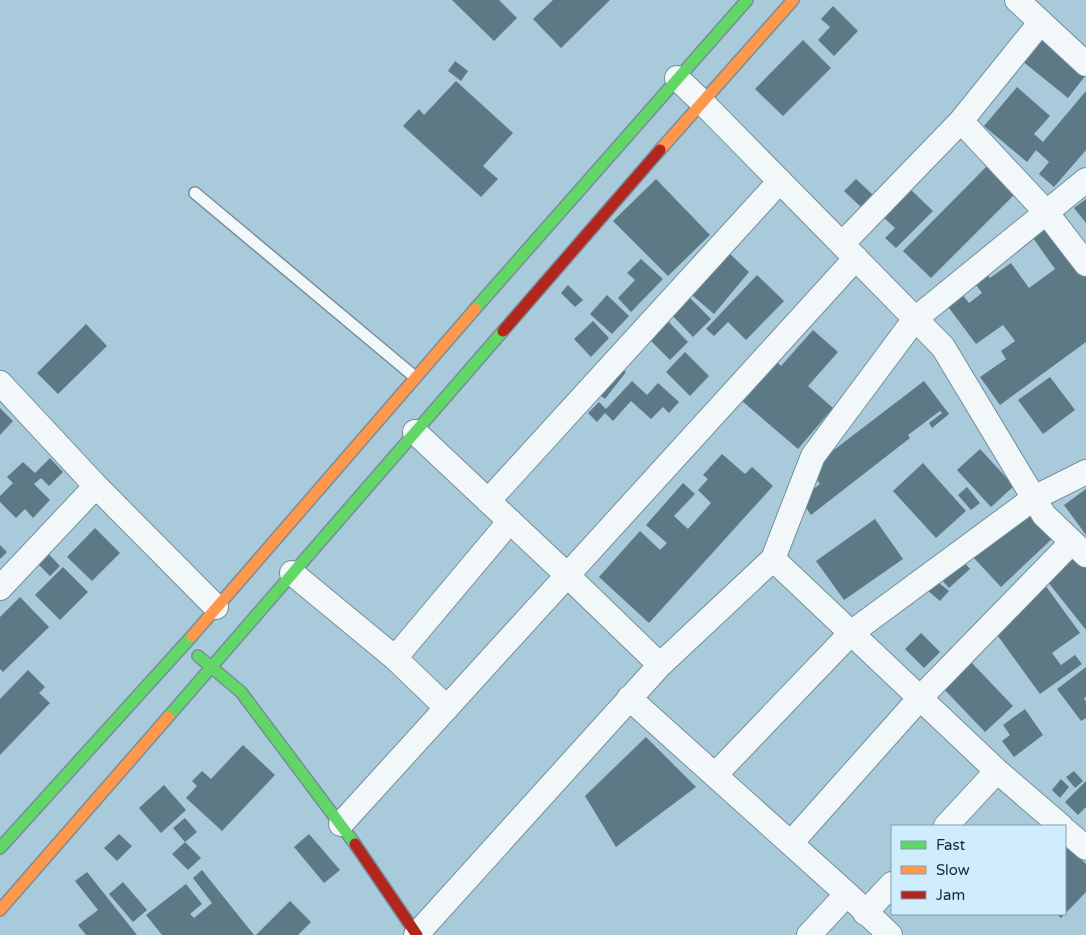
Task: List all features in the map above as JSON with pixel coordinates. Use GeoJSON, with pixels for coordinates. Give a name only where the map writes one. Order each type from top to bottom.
{"type":"FeatureCollection","features":[{"type":"Feature","properties":{"kind":"main road"},"geometry":{"type":"LineString","coordinates":[[0,848],[185,644],[415,377],[747,0]]}},
{"type":"Feature","properties":{"kind":"main road"},"geometry":{"type":"LineString","coordinates":[[0,910],[702,102],[761,30],[793,0]]}},
{"type":"Feature","properties":{"kind":"main road"},"geometry":{"type":"LineString","coordinates":[[185,644],[241,692],[341,824],[416,935]]}},
{"type":"Feature","properties":{"kind":"street"},"geometry":{"type":"LineString","coordinates":[[1017,0],[1086,64]]}},
{"type":"Feature","properties":{"kind":"street"},"geometry":{"type":"LineString","coordinates":[[341,824],[568,575],[961,121],[1041,22]]}},
{"type":"Feature","properties":{"kind":"street"},"geometry":{"type":"LineString","coordinates":[[677,78],[943,347],[1044,515],[1079,549],[920,698],[791,843]]}},
{"type":"Feature","properties":{"kind":"street"},"geometry":{"type":"LineString","coordinates":[[961,121],[1046,212],[1086,264]]}},
{"type":"Feature","properties":{"kind":"street"},"geometry":{"type":"LineString","coordinates":[[416,935],[660,665],[773,558],[813,456],[915,319],[1086,180]]}},
{"type":"Feature","properties":{"kind":"street"},"geometry":{"type":"LineString","coordinates":[[488,501],[780,181]]}},
{"type":"Feature","properties":{"kind":"street"},"geometry":{"type":"LineString","coordinates":[[0,383],[96,486],[216,608]]}},
{"type":"Feature","properties":{"kind":"street"},"geometry":{"type":"LineString","coordinates":[[415,432],[568,575],[660,665]]}},
{"type":"Feature","properties":{"kind":"street"},"geometry":{"type":"LineString","coordinates":[[715,775],[851,633],[1034,498],[1086,472]]}},
{"type":"Feature","properties":{"kind":"street"},"geometry":{"type":"LineString","coordinates":[[0,588],[96,486]]}},
{"type":"Feature","properties":{"kind":"street"},"geometry":{"type":"LineString","coordinates":[[395,658],[510,521]]}},
{"type":"Feature","properties":{"kind":"street"},"geometry":{"type":"LineString","coordinates":[[773,558],[997,771],[1060,825]]}},
{"type":"Feature","properties":{"kind":"street"},"geometry":{"type":"LineString","coordinates":[[292,573],[395,658],[447,708]]}},
{"type":"Feature","properties":{"kind":"street"},"geometry":{"type":"LineString","coordinates":[[629,698],[791,843],[890,935]]}},
{"type":"Feature","properties":{"kind":"street"},"geometry":{"type":"LineString","coordinates":[[947,825],[997,771]]}},
{"type":"Feature","properties":{"kind":"street"},"geometry":{"type":"LineString","coordinates":[[1066,831],[1086,848]]}},
{"type":"Feature","properties":{"kind":"street"},"geometry":{"type":"LineString","coordinates":[[865,913],[891,885]]}},
{"type":"Feature","properties":{"kind":"street"},"geometry":{"type":"LineString","coordinates":[[809,935],[847,894]]}},
{"type":"Feature","properties":{"kind":"lane"},"geometry":{"type":"LineString","coordinates":[[196,193],[415,377]]}},
{"type":"Feature","properties":{"kind":"building"},"geometry":{"type":"Polygon","coordinates":[[[452,0],[499,0],[517,18],[494,41],[452,0]]]}},
{"type":"Feature","properties":{"kind":"building"},"geometry":{"type":"Polygon","coordinates":[[[553,0],[610,0],[561,48],[533,19],[553,0]]]}},
{"type":"Feature","properties":{"kind":"building"},"geometry":{"type":"Polygon","coordinates":[[[833,6],[858,31],[834,56],[818,40],[830,27],[821,19],[833,6]]]}},
{"type":"Feature","properties":{"kind":"building"},"geometry":{"type":"Polygon","coordinates":[[[1048,27],[1086,75],[1068,98],[1021,60],[1048,27]]]}},
{"type":"Feature","properties":{"kind":"building"},"geometry":{"type":"Polygon","coordinates":[[[803,40],[831,68],[783,116],[755,89],[803,40]]]}},
{"type":"Feature","properties":{"kind":"building"},"geometry":{"type":"Polygon","coordinates":[[[455,61],[468,71],[461,81],[448,71],[455,61]]]}},
{"type":"Feature","properties":{"kind":"building"},"geometry":{"type":"Polygon","coordinates":[[[456,81],[513,133],[483,166],[498,179],[481,197],[403,126],[419,109],[424,115],[456,81]]]}},
{"type":"Feature","properties":{"kind":"building"},"geometry":{"type":"Polygon","coordinates":[[[1017,87],[1050,116],[1034,134],[1043,142],[1086,91],[1086,150],[1054,187],[1039,174],[1049,162],[1036,150],[1027,162],[984,126],[1017,87]]]}},
{"type":"Feature","properties":{"kind":"building"},"geometry":{"type":"Polygon","coordinates":[[[989,164],[1017,192],[931,278],[903,251],[989,164]]]}},
{"type":"Feature","properties":{"kind":"building"},"geometry":{"type":"Polygon","coordinates":[[[656,179],[710,235],[668,276],[613,221],[656,179]]]}},
{"type":"Feature","properties":{"kind":"building"},"geometry":{"type":"Polygon","coordinates":[[[856,179],[873,195],[861,207],[844,191],[856,179]]]}},
{"type":"Feature","properties":{"kind":"building"},"geometry":{"type":"Polygon","coordinates":[[[909,188],[933,211],[896,248],[885,238],[895,228],[882,216],[909,188]]]}},
{"type":"Feature","properties":{"kind":"building"},"geometry":{"type":"Polygon","coordinates":[[[1086,199],[1086,223],[1074,208],[1086,199]]]}},
{"type":"Feature","properties":{"kind":"building"},"geometry":{"type":"Polygon","coordinates":[[[1054,223],[1086,267],[1086,342],[1000,405],[980,377],[1006,359],[1001,351],[1015,341],[1003,325],[976,344],[946,304],[961,293],[969,303],[982,293],[974,282],[986,273],[990,278],[1011,263],[1029,288],[1055,269],[1033,238],[1054,223]]]}},
{"type":"Feature","properties":{"kind":"building"},"geometry":{"type":"Polygon","coordinates":[[[729,253],[749,272],[714,314],[692,295],[729,253]]]}},
{"type":"Feature","properties":{"kind":"building"},"geometry":{"type":"Polygon","coordinates":[[[641,259],[663,279],[631,312],[618,298],[635,280],[627,273],[641,259]]]}},
{"type":"Feature","properties":{"kind":"building"},"geometry":{"type":"Polygon","coordinates":[[[757,275],[784,301],[746,340],[728,322],[714,336],[706,329],[757,275]]]}},
{"type":"Feature","properties":{"kind":"building"},"geometry":{"type":"Polygon","coordinates":[[[568,285],[583,300],[575,307],[561,293],[568,285]]]}},
{"type":"Feature","properties":{"kind":"building"},"geometry":{"type":"Polygon","coordinates":[[[607,295],[629,316],[612,334],[590,314],[607,295]]]}},
{"type":"Feature","properties":{"kind":"building"},"geometry":{"type":"Polygon","coordinates":[[[689,297],[711,319],[693,337],[671,314],[689,297]]]}},
{"type":"Feature","properties":{"kind":"building"},"geometry":{"type":"Polygon","coordinates":[[[667,320],[688,342],[670,360],[648,338],[667,320]]]}},
{"type":"Feature","properties":{"kind":"building"},"geometry":{"type":"Polygon","coordinates":[[[593,321],[609,338],[591,357],[574,339],[593,321]]]}},
{"type":"Feature","properties":{"kind":"building"},"geometry":{"type":"Polygon","coordinates":[[[86,324],[107,346],[58,394],[37,373],[86,324]]]}},
{"type":"Feature","properties":{"kind":"building"},"geometry":{"type":"Polygon","coordinates":[[[813,330],[838,352],[808,386],[833,408],[798,449],[742,401],[777,362],[781,366],[813,330]]]}},
{"type":"Feature","properties":{"kind":"building"},"geometry":{"type":"Polygon","coordinates":[[[685,352],[709,376],[690,396],[666,372],[685,352]]]}},
{"type":"Feature","properties":{"kind":"building"},"geometry":{"type":"Polygon","coordinates":[[[617,365],[626,372],[605,399],[595,391],[617,365]]]}},
{"type":"Feature","properties":{"kind":"building"},"geometry":{"type":"Polygon","coordinates":[[[1050,377],[1075,410],[1043,434],[1018,400],[1050,377]]]}},
{"type":"Feature","properties":{"kind":"building"},"geometry":{"type":"Polygon","coordinates":[[[632,381],[647,395],[658,383],[679,402],[669,413],[663,407],[651,419],[631,401],[613,421],[605,413],[597,422],[588,413],[599,402],[606,409],[632,381]]]}},
{"type":"Feature","properties":{"kind":"building"},"geometry":{"type":"Polygon","coordinates":[[[924,381],[949,414],[932,428],[929,423],[942,413],[940,411],[908,435],[910,438],[811,515],[800,499],[820,484],[809,469],[924,381]]]}},
{"type":"Feature","properties":{"kind":"building"},"geometry":{"type":"Polygon","coordinates":[[[0,408],[13,421],[0,435],[0,408]]]}},
{"type":"Feature","properties":{"kind":"building"},"geometry":{"type":"Polygon","coordinates":[[[980,449],[1014,486],[991,507],[957,470],[980,449]]]}},
{"type":"Feature","properties":{"kind":"building"},"geometry":{"type":"Polygon","coordinates":[[[722,454],[745,474],[752,467],[773,486],[649,623],[599,577],[640,531],[660,550],[667,543],[646,525],[683,483],[695,494],[674,516],[688,529],[711,503],[698,490],[708,479],[703,475],[722,454]]]}},
{"type":"Feature","properties":{"kind":"building"},"geometry":{"type":"Polygon","coordinates":[[[50,458],[63,472],[49,486],[41,478],[34,484],[50,500],[33,518],[25,509],[16,518],[0,502],[0,496],[13,483],[7,477],[23,462],[35,473],[50,458]]]}},
{"type":"Feature","properties":{"kind":"building"},"geometry":{"type":"Polygon","coordinates":[[[923,463],[966,511],[936,538],[893,491],[923,463]]]}},
{"type":"Feature","properties":{"kind":"building"},"geometry":{"type":"Polygon","coordinates":[[[967,487],[980,503],[971,510],[958,495],[967,487]]]}},
{"type":"Feature","properties":{"kind":"building"},"geometry":{"type":"Polygon","coordinates":[[[1086,489],[1086,535],[1064,505],[1086,489]]]}},
{"type":"Feature","properties":{"kind":"building"},"geometry":{"type":"Polygon","coordinates":[[[1025,505],[1054,537],[1001,587],[971,555],[1025,505]]]}},
{"type":"Feature","properties":{"kind":"building"},"geometry":{"type":"Polygon","coordinates":[[[875,519],[903,559],[844,600],[816,561],[875,519]]]}},
{"type":"Feature","properties":{"kind":"building"},"geometry":{"type":"Polygon","coordinates":[[[95,528],[120,553],[92,581],[67,557],[95,528]]]}},
{"type":"Feature","properties":{"kind":"building"},"geometry":{"type":"Polygon","coordinates":[[[0,545],[7,552],[0,559],[0,545]]]}},
{"type":"Feature","properties":{"kind":"building"},"geometry":{"type":"Polygon","coordinates":[[[1072,545],[1086,563],[1086,630],[1040,572],[1072,545]]]}},
{"type":"Feature","properties":{"kind":"building"},"geometry":{"type":"Polygon","coordinates":[[[43,548],[60,566],[50,576],[32,558],[43,548]]]}},
{"type":"Feature","properties":{"kind":"building"},"geometry":{"type":"Polygon","coordinates":[[[956,553],[970,569],[949,588],[935,572],[956,553]]]}},
{"type":"Feature","properties":{"kind":"building"},"geometry":{"type":"Polygon","coordinates":[[[63,567],[88,592],[60,620],[35,595],[63,567]]]}},
{"type":"Feature","properties":{"kind":"building"},"geometry":{"type":"Polygon","coordinates":[[[929,575],[949,591],[940,601],[921,585],[929,575]]]}},
{"type":"Feature","properties":{"kind":"building"},"geometry":{"type":"Polygon","coordinates":[[[1045,585],[1080,633],[1052,653],[1061,665],[1075,655],[1082,664],[1040,694],[990,625],[1045,585]]]}},
{"type":"Feature","properties":{"kind":"building"},"geometry":{"type":"Polygon","coordinates":[[[20,597],[49,627],[3,672],[0,669],[0,617],[20,597]]]}},
{"type":"Feature","properties":{"kind":"building"},"geometry":{"type":"Polygon","coordinates":[[[921,633],[940,652],[924,668],[905,649],[921,633]]]}},
{"type":"Feature","properties":{"kind":"building"},"geometry":{"type":"Polygon","coordinates":[[[969,660],[1013,706],[985,732],[942,687],[969,660]]]}},
{"type":"Feature","properties":{"kind":"building"},"geometry":{"type":"Polygon","coordinates":[[[1086,667],[1086,697],[1084,698],[1086,702],[1086,718],[1081,721],[1057,689],[1086,667]]]}},
{"type":"Feature","properties":{"kind":"building"},"geometry":{"type":"Polygon","coordinates":[[[28,670],[45,687],[39,693],[50,703],[0,755],[0,699],[28,670]]]}},
{"type":"Feature","properties":{"kind":"building"},"geometry":{"type":"Polygon","coordinates":[[[1025,709],[1043,735],[1014,757],[1002,741],[1010,735],[1003,725],[1025,709]]]}},
{"type":"Feature","properties":{"kind":"building"},"geometry":{"type":"Polygon","coordinates":[[[646,737],[696,787],[616,847],[585,796],[646,737]]]}},
{"type":"Feature","properties":{"kind":"building"},"geometry":{"type":"Polygon","coordinates":[[[243,745],[275,775],[222,831],[186,798],[197,786],[192,781],[202,771],[211,779],[243,745]]]}},
{"type":"Feature","properties":{"kind":"building"},"geometry":{"type":"Polygon","coordinates":[[[1074,771],[1083,781],[1075,788],[1066,777],[1074,771]]]}},
{"type":"Feature","properties":{"kind":"building"},"geometry":{"type":"Polygon","coordinates":[[[1061,779],[1069,787],[1060,798],[1052,790],[1061,779]]]}},
{"type":"Feature","properties":{"kind":"building"},"geometry":{"type":"Polygon","coordinates":[[[1086,781],[1086,807],[1078,815],[1065,802],[1086,781]]]}},
{"type":"Feature","properties":{"kind":"building"},"geometry":{"type":"Polygon","coordinates":[[[164,785],[186,810],[161,833],[139,808],[164,785]]]}},
{"type":"Feature","properties":{"kind":"building"},"geometry":{"type":"Polygon","coordinates":[[[185,818],[197,832],[185,842],[173,828],[185,818]]]}},
{"type":"Feature","properties":{"kind":"building"},"geometry":{"type":"Polygon","coordinates":[[[119,834],[132,846],[117,861],[104,848],[119,834]]]}},
{"type":"Feature","properties":{"kind":"building"},"geometry":{"type":"Polygon","coordinates":[[[309,834],[340,870],[324,883],[294,847],[309,834]]]}},
{"type":"Feature","properties":{"kind":"building"},"geometry":{"type":"Polygon","coordinates":[[[185,842],[201,858],[188,870],[172,854],[185,842]]]}},
{"type":"Feature","properties":{"kind":"building"},"geometry":{"type":"Polygon","coordinates":[[[1066,844],[1086,864],[1086,892],[1066,913],[1066,844]]]}},
{"type":"Feature","properties":{"kind":"building"},"geometry":{"type":"Polygon","coordinates":[[[202,870],[254,935],[162,935],[146,915],[186,884],[202,904],[190,914],[194,918],[212,903],[193,878],[202,870]]]}},
{"type":"Feature","properties":{"kind":"building"},"geometry":{"type":"Polygon","coordinates":[[[87,872],[137,935],[86,935],[78,925],[98,910],[75,881],[87,872]]]}},
{"type":"Feature","properties":{"kind":"building"},"geometry":{"type":"Polygon","coordinates":[[[123,882],[147,910],[133,922],[109,894],[123,882]]]}},
{"type":"Feature","properties":{"kind":"building"},"geometry":{"type":"Polygon","coordinates":[[[290,901],[311,922],[298,935],[256,935],[290,901]]]}},
{"type":"Feature","properties":{"kind":"traffic: fast"},"geometry":{"type":"LineString","coordinates":[[475,309],[747,0]]}},
{"type":"Feature","properties":{"kind":"traffic: fast"},"geometry":{"type":"LineString","coordinates":[[168,717],[503,331]]}},
{"type":"Feature","properties":{"kind":"traffic: fast"},"geometry":{"type":"LineString","coordinates":[[0,848],[192,636]]}},
{"type":"Feature","properties":{"kind":"traffic: fast"},"geometry":{"type":"LineString","coordinates":[[198,656],[241,692],[355,844]]}},
{"type":"Feature","properties":{"kind":"traffic: slow"},"geometry":{"type":"LineString","coordinates":[[660,150],[793,0]]}},
{"type":"Feature","properties":{"kind":"traffic: slow"},"geometry":{"type":"LineString","coordinates":[[192,636],[475,309]]}},
{"type":"Feature","properties":{"kind":"traffic: slow"},"geometry":{"type":"LineString","coordinates":[[0,910],[168,717]]}},
{"type":"Feature","properties":{"kind":"traffic: jam"},"geometry":{"type":"LineString","coordinates":[[503,331],[660,150]]}},
{"type":"Feature","properties":{"kind":"traffic: jam"},"geometry":{"type":"LineString","coordinates":[[355,844],[417,935]]}}]}
